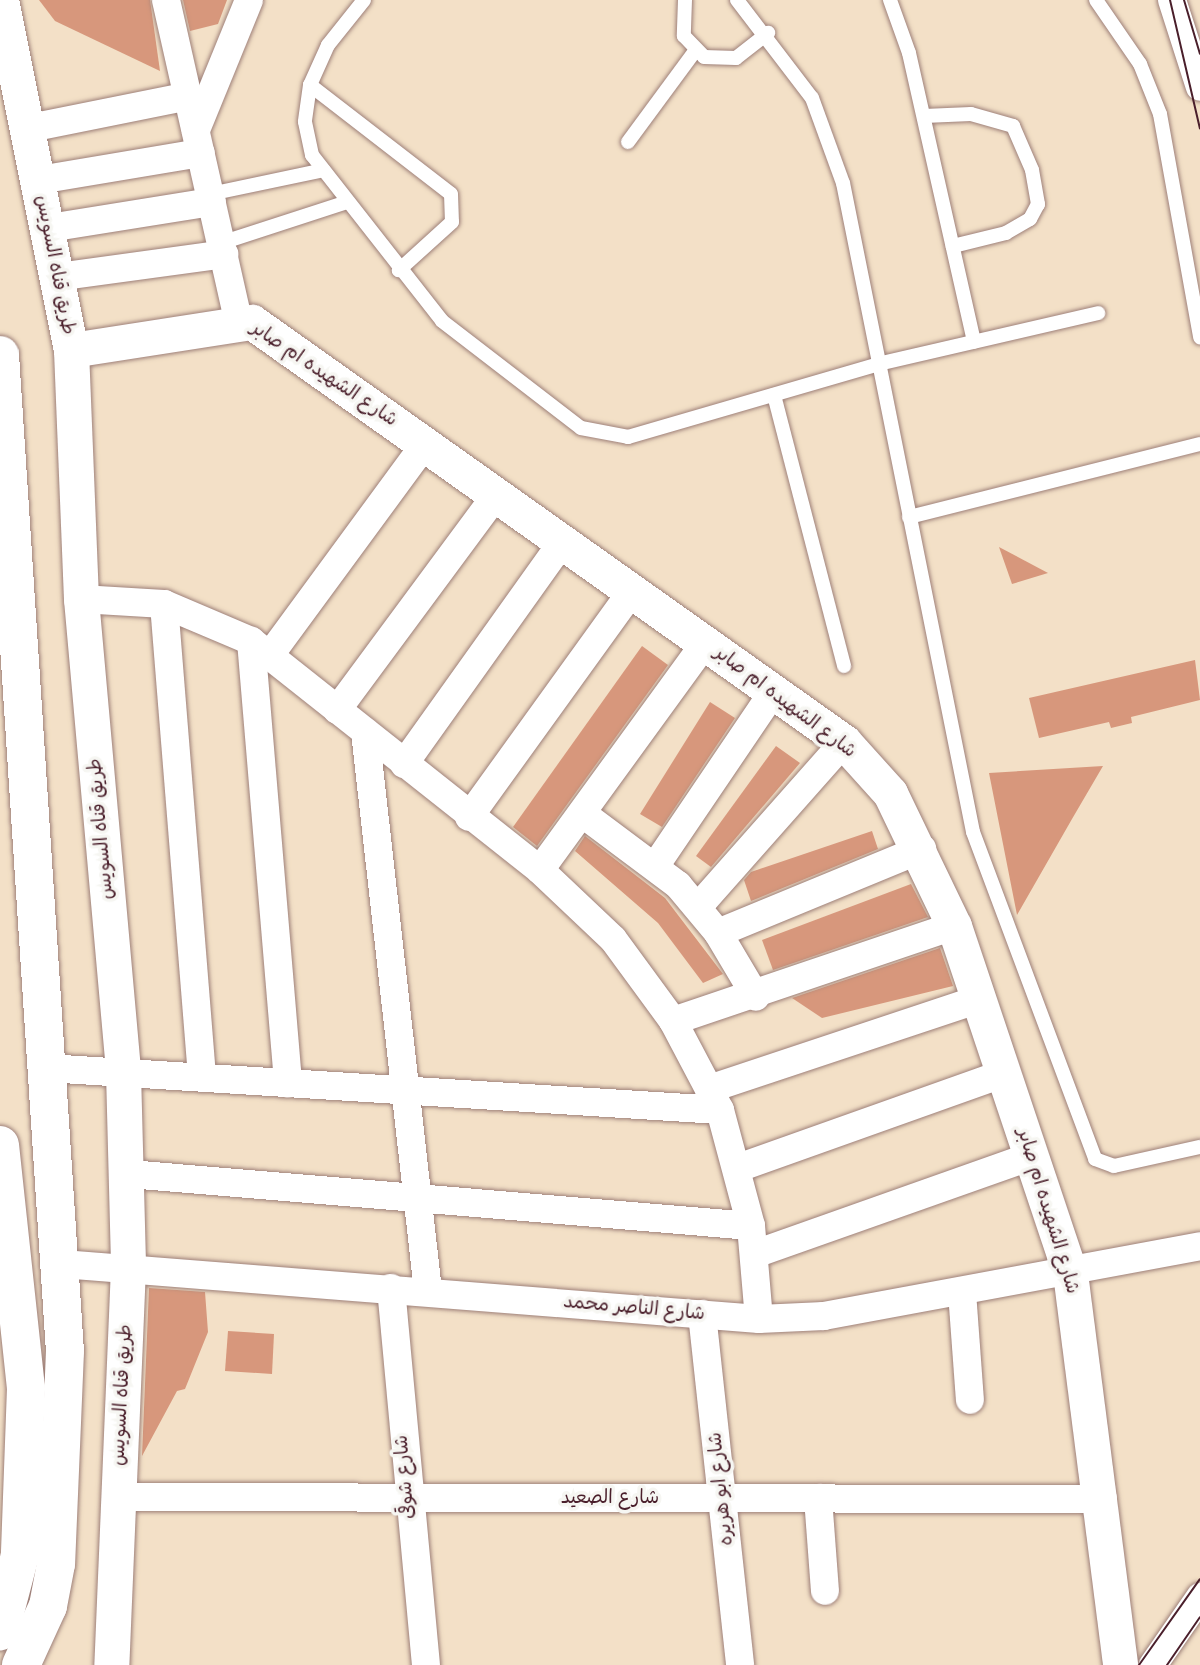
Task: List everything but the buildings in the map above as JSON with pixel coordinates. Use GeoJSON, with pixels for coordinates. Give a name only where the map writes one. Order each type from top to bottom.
{"type":"FeatureCollection","features":[{"type":"Feature","properties":{"kind":"highway"},"geometry":{"type":"LineString","coordinates":[[0,355],[46,1068],[62,1264],[61,1530],[48,1606],[22,1665]]}},
{"type":"Feature","properties":{"kind":"highway"},"geometry":{"type":"LineString","coordinates":[[0,1145],[26,1388],[25,1492],[20,1555],[0,1631]]}},
{"type":"Feature","properties":{"kind":"highway"},"geometry":{"type":"LineString","coordinates":[[0,1325],[11,1260]]}},
{"type":"Feature","properties":{"kind":"street","name":"طريق قناه السويس"},"geometry":{"type":"LineString","coordinates":[[1,0],[30,128],[71,350],[81,599],[123,1072],[129,1174],[128,1267],[111,1665]]}},
{"type":"Feature","properties":{"kind":"street"},"geometry":{"type":"LineString","coordinates":[[166,0],[238,320]]}},
{"type":"Feature","properties":{"kind":"street"},"geometry":{"type":"LineString","coordinates":[[198,141],[248,0]]}},
{"type":"Feature","properties":{"kind":"street"},"geometry":{"type":"LineString","coordinates":[[1172,0],[1200,87]]}},
{"type":"Feature","properties":{"kind":"street"},"geometry":{"type":"LineString","coordinates":[[30,128],[188,96]]}},
{"type":"Feature","properties":{"kind":"street"},"geometry":{"type":"LineString","coordinates":[[38,180],[198,141]]}},
{"type":"Feature","properties":{"kind":"street"},"geometry":{"type":"LineString","coordinates":[[49,228],[211,198]]}},
{"type":"Feature","properties":{"kind":"street"},"geometry":{"type":"LineString","coordinates":[[57,278],[222,248]]}},
{"type":"Feature","properties":{"kind":"street","name":"شارع الشهيده ام صابر"},"geometry":{"type":"LineString","coordinates":[[71,350],[238,320],[266,330],[844,743],[890,793],[922,849],[954,926],[1070,1273],[1103,1499],[1120,1665]]}},
{"type":"Feature","properties":{"kind":"street"},"geometry":{"type":"LineString","coordinates":[[288,1083],[261,648],[426,443]]}},
{"type":"Feature","properties":{"kind":"street"},"geometry":{"type":"LineString","coordinates":[[337,710],[497,494]]}},
{"type":"Feature","properties":{"kind":"street"},"geometry":{"type":"LineString","coordinates":[[404,764],[563,541]]}},
{"type":"Feature","properties":{"kind":"street"},"geometry":{"type":"LineString","coordinates":[[469,817],[632,591]]}},
{"type":"Feature","properties":{"kind":"street"},"geometry":{"type":"LineString","coordinates":[[81,599],[164,604],[261,648],[469,817],[540,870],[612,939],[673,1021],[715,1099],[738,1168],[751,1226],[758,1320]]}},
{"type":"Feature","properties":{"kind":"street"},"geometry":{"type":"LineString","coordinates":[[164,604],[202,1077]]}},
{"type":"Feature","properties":{"kind":"street"},"geometry":{"type":"LineString","coordinates":[[540,870],[705,643]]}},
{"type":"Feature","properties":{"kind":"street"},"geometry":{"type":"LineString","coordinates":[[656,865],[773,692]]}},
{"type":"Feature","properties":{"kind":"street"},"geometry":{"type":"LineString","coordinates":[[365,732],[402,1089],[419,1198],[428,1291]]}},
{"type":"Feature","properties":{"kind":"street"},"geometry":{"type":"LineString","coordinates":[[698,907],[844,743]]}},
{"type":"Feature","properties":{"kind":"street"},"geometry":{"type":"LineString","coordinates":[[583,814],[656,865],[698,907],[718,933],[756,997]]}},
{"type":"Feature","properties":{"kind":"street"},"geometry":{"type":"LineString","coordinates":[[718,933],[922,849]]}},
{"type":"Feature","properties":{"kind":"street"},"geometry":{"type":"LineString","coordinates":[[673,1021],[756,997],[954,926]]}},
{"type":"Feature","properties":{"kind":"street"},"geometry":{"type":"LineString","coordinates":[[46,1068],[402,1089],[715,1099],[979,999]]}},
{"type":"Feature","properties":{"kind":"street"},"geometry":{"type":"LineString","coordinates":[[738,1168],[1005,1073]]}},
{"type":"Feature","properties":{"kind":"street"},"geometry":{"type":"LineString","coordinates":[[755,1254],[1032,1156]]}},
{"type":"Feature","properties":{"kind":"street"},"geometry":{"type":"LineString","coordinates":[[129,1174],[751,1226]]}},
{"type":"Feature","properties":{"kind":"street","name":"شارع الناصر محمد"},"geometry":{"type":"LineString","coordinates":[[62,1264],[391,1288],[758,1320],[824,1316],[1070,1273],[1200,1246]]}},
{"type":"Feature","properties":{"kind":"street","name":"شارع شوقى"},"geometry":{"type":"LineString","coordinates":[[391,1288],[406,1498],[426,1665]]}},
{"type":"Feature","properties":{"kind":"street"},"geometry":{"type":"LineString","coordinates":[[962,1292],[970,1400]]}},
{"type":"Feature","properties":{"kind":"street","name":"شارع ابو هريره"},"geometry":{"type":"LineString","coordinates":[[702,1314],[740,1665]]}},
{"type":"Feature","properties":{"kind":"street","name":"شارع الصعيد"},"geometry":{"type":"LineString","coordinates":[[117,1497],[1103,1499]]}},
{"type":"Feature","properties":{"kind":"street"},"geometry":{"type":"LineString","coordinates":[[818,1498],[825,1591]]}},
{"type":"Feature","properties":{"kind":"street"},"geometry":{"type":"LineString","coordinates":[[1153,1665],[1200,1597]]}},
{"type":"Feature","properties":{"kind":"lane"},"geometry":{"type":"LineString","coordinates":[[364,0],[328,46],[310,85],[307,141],[347,202],[442,321],[596,434],[628,437],[881,363],[1098,313]]}},
{"type":"Feature","properties":{"kind":"lane"},"geometry":{"type":"LineString","coordinates":[[685,0],[681,27],[695,51],[714,60],[736,58],[768,33]]}},
{"type":"Feature","properties":{"kind":"lane"},"geometry":{"type":"LineString","coordinates":[[737,0],[768,33],[812,98],[843,183],[973,832],[1095,1159],[1114,1166],[1200,1147]]}},
{"type":"Feature","properties":{"kind":"lane"},"geometry":{"type":"LineString","coordinates":[[890,0],[924,116],[974,342]]}},
{"type":"Feature","properties":{"kind":"lane"},"geometry":{"type":"LineString","coordinates":[[1096,0],[1135,55],[1160,114],[1200,337]]}},
{"type":"Feature","properties":{"kind":"lane"},"geometry":{"type":"LineString","coordinates":[[628,142],[695,51]]}},
{"type":"Feature","properties":{"kind":"lane"},"geometry":{"type":"LineString","coordinates":[[310,85],[451,194],[452,222],[400,270]]}},
{"type":"Feature","properties":{"kind":"lane"},"geometry":{"type":"LineString","coordinates":[[924,116],[971,114],[1013,126],[1032,170],[1038,204],[1030,219],[1006,233],[953,246]]}},
{"type":"Feature","properties":{"kind":"lane"},"geometry":{"type":"LineString","coordinates":[[211,198],[324,170]]}},
{"type":"Feature","properties":{"kind":"lane"},"geometry":{"type":"LineString","coordinates":[[222,248],[347,202]]}},
{"type":"Feature","properties":{"kind":"lane"},"geometry":{"type":"LineString","coordinates":[[774,395],[844,666]]}},
{"type":"Feature","properties":{"kind":"lane"},"geometry":{"type":"LineString","coordinates":[[909,517],[1200,444]]}},
{"type":"Feature","properties":{"kind":"tram line"},"geometry":{"type":"LineString","coordinates":[[1170,0],[1200,129]]}},
{"type":"Feature","properties":{"kind":"tram line"},"geometry":{"type":"LineString","coordinates":[[1184,0],[1200,54]]}},
{"type":"Feature","properties":{"kind":"tram line"},"geometry":{"type":"LineString","coordinates":[[1139,1665],[1200,1579]]}},
{"type":"Feature","properties":{"kind":"tram line"},"geometry":{"type":"LineString","coordinates":[[1167,1665],[1200,1617]]}}]}
